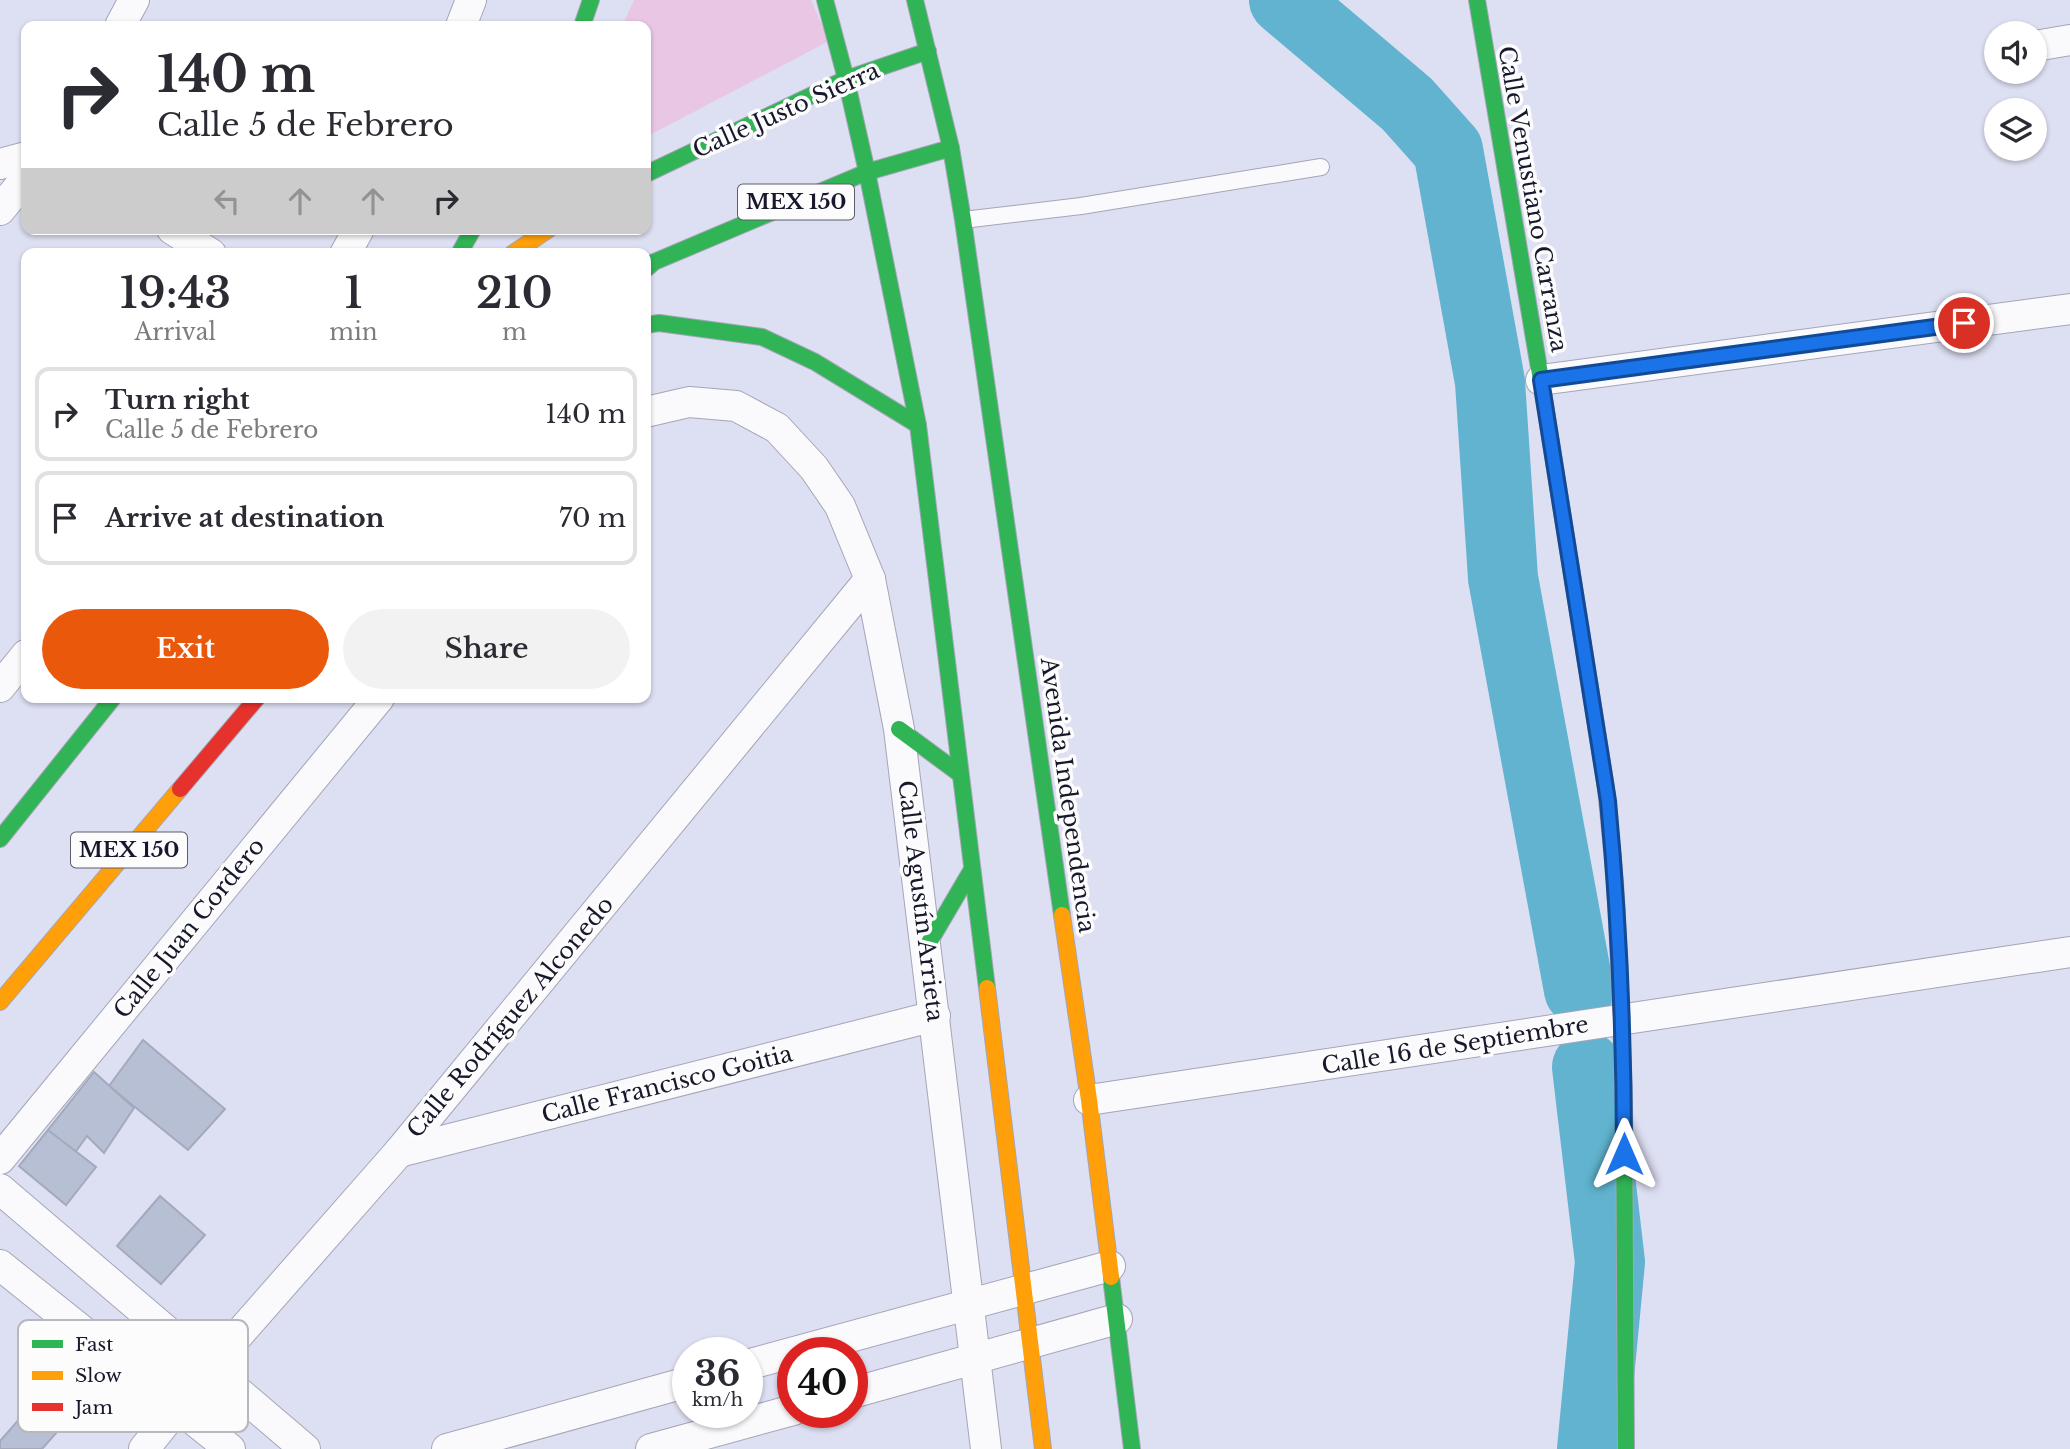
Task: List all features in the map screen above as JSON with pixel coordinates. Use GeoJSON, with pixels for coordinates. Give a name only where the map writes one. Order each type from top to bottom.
{"type":"FeatureCollection","features":[{"type":"Feature","properties":{"kind":"main road"},"geometry":{"type":"LineString","coordinates":[[584,21],[591,0]]}},
{"type":"Feature","properties":{"kind":"main road","name":"MEX 150"},"geometry":{"type":"LineString","coordinates":[[825,0],[867,172]]}},
{"type":"Feature","properties":{"kind":"main road","name":"Avenida Independencia"},"geometry":{"type":"LineString","coordinates":[[915,0],[951,148],[963,220],[1088,1100],[1132,1449]]}},
{"type":"Feature","properties":{"kind":"main road","name":"Calle Venustiano Carranza"},"geometry":{"type":"LineString","coordinates":[[1477,0],[1541,380],[1608,801],[1615,867],[1623,1020],[1626,1449]]}},
{"type":"Feature","properties":{"kind":"main road","name":"Calle Justo Sierra"},"geometry":{"type":"LineString","coordinates":[[651,172],[846,79],[928,51]]}},
{"type":"Feature","properties":{"kind":"main road","name":"MEX 150"},"geometry":{"type":"LineString","coordinates":[[651,265],[867,172],[951,148]]}},
{"type":"Feature","properties":{"kind":"main road"},"geometry":{"type":"LineString","coordinates":[[867,172],[918,425],[1043,1449]]}},
{"type":"Feature","properties":{"kind":"main road"},"geometry":{"type":"LineString","coordinates":[[521,248],[540,235]]}},
{"type":"Feature","properties":{"kind":"main road"},"geometry":{"type":"LineString","coordinates":[[651,324],[659,323],[762,337],[816,362],[918,425]]}},
{"type":"Feature","properties":{"kind":"main road"},"geometry":{"type":"LineString","coordinates":[[0,839],[109,703]]}},
{"type":"Feature","properties":{"kind":"main road","name":"MEX 150"},"geometry":{"type":"LineString","coordinates":[[0,1002],[253,703]]}},
{"type":"Feature","properties":{"kind":"main road"},"geometry":{"type":"LineString","coordinates":[[900,729],[960,774]]}},
{"type":"Feature","properties":{"kind":"main road"},"geometry":{"type":"LineString","coordinates":[[926,946],[971,871]]}},
{"type":"Feature","properties":{"kind":"street"},"geometry":{"type":"LineString","coordinates":[[123,21],[134,0]]}},
{"type":"Feature","properties":{"kind":"street"},"geometry":{"type":"LineString","coordinates":[[463,21],[471,0]]}},
{"type":"Feature","properties":{"kind":"street"},"geometry":{"type":"LineString","coordinates":[[2047,44],[2070,40]]}},
{"type":"Feature","properties":{"kind":"street"},"geometry":{"type":"LineString","coordinates":[[0,164],[21,158]]}},
{"type":"Feature","properties":{"kind":"street"},"geometry":{"type":"LineString","coordinates":[[0,210],[21,184]]}},
{"type":"Feature","properties":{"kind":"street"},"geometry":{"type":"LineString","coordinates":[[181,235],[202,248]]}},
{"type":"Feature","properties":{"kind":"street"},"geometry":{"type":"LineString","coordinates":[[1541,380],[2070,309]]}},
{"type":"Feature","properties":{"kind":"street","name":"Calle Agustín Arrieta"},"geometry":{"type":"LineString","coordinates":[[651,410],[689,402],[737,406],[777,428],[814,468],[840,506],[870,579],[900,729],[986,1449]]}},
{"type":"Feature","properties":{"kind":"street","name":"Calle Rodríguez Alconedo"},"geometry":{"type":"LineString","coordinates":[[248,1324],[399,1152],[870,579]]}},
{"type":"Feature","properties":{"kind":"street"},"geometry":{"type":"LineString","coordinates":[[0,687],[21,661]]}},
{"type":"Feature","properties":{"kind":"street","name":"Calle Juan Cordero"},"geometry":{"type":"LineString","coordinates":[[0,1159],[375,703]]}},
{"type":"Feature","properties":{"kind":"street","name":"Calle 16 de Septiembre"},"geometry":{"type":"LineString","coordinates":[[1088,1100],[2070,952]]}},
{"type":"Feature","properties":{"kind":"street","name":"Calle Francisco Goitia"},"geometry":{"type":"LineString","coordinates":[[399,1152],[935,1016]]}},
{"type":"Feature","properties":{"kind":"street"},"geometry":{"type":"LineString","coordinates":[[0,1189],[155,1320]]}},
{"type":"Feature","properties":{"kind":"street"},"geometry":{"type":"LineString","coordinates":[[0,1265],[68,1320]]}},
{"type":"Feature","properties":{"kind":"street"},"geometry":{"type":"LineString","coordinates":[[763,1361],[1110,1266]]}},
{"type":"Feature","properties":{"kind":"street"},"geometry":{"type":"LineString","coordinates":[[868,1389],[1117,1319]]}},
{"type":"Feature","properties":{"kind":"street"},"geometry":{"type":"LineString","coordinates":[[447,1449],[672,1386]]}},
{"type":"Feature","properties":{"kind":"street"},"geometry":{"type":"LineString","coordinates":[[248,1400],[305,1449]]}},
{"type":"Feature","properties":{"kind":"street"},"geometry":{"type":"LineString","coordinates":[[651,1449],[777,1414]]}},
{"type":"Feature","properties":{"kind":"street","name":"Calle Rodríguez Alconedo"},"geometry":{"type":"LineString","coordinates":[[144,1449],[158,1432]]}},
{"type":"Feature","properties":{"kind":"street"},"geometry":{"type":"LineString","coordinates":[[208,1432],[230,1449]]}},
{"type":"Feature","properties":{"kind":"lane"},"geometry":{"type":"LineString","coordinates":[[963,220],[1081,206],[1321,167]]}},
{"type":"Feature","properties":{"kind":"shaded area"},"geometry":{"type":"Polygon","coordinates":[[[634,0],[811,0],[829,41],[651,134],[651,21],[624,21],[634,0]]]}},
{"type":"Feature","properties":{"kind":"building"},"geometry":{"type":"Polygon","coordinates":[[[143,1040],[225,1109],[188,1150],[109,1086],[143,1040]]]}},
{"type":"Feature","properties":{"kind":"building"},"geometry":{"type":"Polygon","coordinates":[[[94,1072],[134,1108],[104,1153],[87,1136],[74,1154],[48,1130],[94,1072]]]}},
{"type":"Feature","properties":{"kind":"building"},"geometry":{"type":"Polygon","coordinates":[[[48,1130],[96,1167],[66,1205],[19,1166],[48,1130]]]}},
{"type":"Feature","properties":{"kind":"building"},"geometry":{"type":"Polygon","coordinates":[[[160,1196],[205,1235],[161,1284],[117,1246],[160,1196]]]}},
{"type":"Feature","properties":{"kind":"building"},"geometry":{"type":"Polygon","coordinates":[[[18,1420],[18,1432],[57,1432],[42,1449],[0,1449],[0,1441],[18,1420]]]}},
{"type":"Feature","properties":{"kind":"waterway"},"geometry":{"type":"LineString","coordinates":[[1284,0],[1407,104],[1448,150],[1490,382],[1503,578],[1579,990]]}},
{"type":"Feature","properties":{"kind":"waterway"},"geometry":{"type":"LineString","coordinates":[[1587,1067],[1610,1262],[1592,1449]]}},
{"type":"Feature","properties":{"kind":"traffic: fast"},"geometry":{"type":"LineString","coordinates":[[584,21],[591,0]]}},
{"type":"Feature","properties":{"kind":"traffic: fast"},"geometry":{"type":"LineString","coordinates":[[825,0],[867,172]]}},
{"type":"Feature","properties":{"kind":"traffic: fast"},"geometry":{"type":"LineString","coordinates":[[651,265],[867,172],[951,148],[915,0]]}},
{"type":"Feature","properties":{"kind":"traffic: fast"},"geometry":{"type":"LineString","coordinates":[[1477,0],[1606,788]]}},
{"type":"Feature","properties":{"kind":"traffic: fast"},"geometry":{"type":"LineString","coordinates":[[651,172],[846,79],[928,51]]}},
{"type":"Feature","properties":{"kind":"traffic: fast"},"geometry":{"type":"LineString","coordinates":[[951,148],[1062,915]]}},
{"type":"Feature","properties":{"kind":"traffic: fast"},"geometry":{"type":"LineString","coordinates":[[867,172],[918,425],[987,988]]}},
{"type":"Feature","properties":{"kind":"traffic: fast"},"geometry":{"type":"LineString","coordinates":[[462,248],[470,235]]}},
{"type":"Feature","properties":{"kind":"traffic: fast"},"geometry":{"type":"LineString","coordinates":[[651,324],[659,323],[762,337],[815,362],[918,425]]}},
{"type":"Feature","properties":{"kind":"traffic: fast"},"geometry":{"type":"LineString","coordinates":[[0,839],[109,703]]}},
{"type":"Feature","properties":{"kind":"traffic: fast"},"geometry":{"type":"LineString","coordinates":[[899,729],[960,774]]}},
{"type":"Feature","properties":{"kind":"traffic: fast"},"geometry":{"type":"LineString","coordinates":[[927,946],[971,871]]}},
{"type":"Feature","properties":{"kind":"traffic: fast"},"geometry":{"type":"LineString","coordinates":[[1624,1105],[1626,1449]]}},
{"type":"Feature","properties":{"kind":"traffic: fast"},"geometry":{"type":"LineString","coordinates":[[1111,1277],[1132,1449]]}},
{"type":"Feature","properties":{"kind":"traffic: slow"},"geometry":{"type":"LineString","coordinates":[[521,248],[540,235]]}},
{"type":"Feature","properties":{"kind":"traffic: slow"},"geometry":{"type":"LineString","coordinates":[[0,1002],[180,789]]}},
{"type":"Feature","properties":{"kind":"traffic: slow"},"geometry":{"type":"LineString","coordinates":[[1062,915],[1111,1277]]}},
{"type":"Feature","properties":{"kind":"traffic: slow"},"geometry":{"type":"LineString","coordinates":[[987,988],[1043,1449]]}},
{"type":"Feature","properties":{"kind":"traffic: jam"},"geometry":{"type":"LineString","coordinates":[[180,789],[253,703]]}},
{"type":"Feature","properties":{"kind":"traffic: jam"},"geometry":{"type":"LineString","coordinates":[[1606,788],[1615,882],[1624,1105]]}},
{"type":"Feature","properties":{"kind":"route"},"geometry":{"type":"LineString","coordinates":[[1624,1154],[1623,1020],[1615,867],[1608,801],[1541,380],[1964,323]]}}]}
